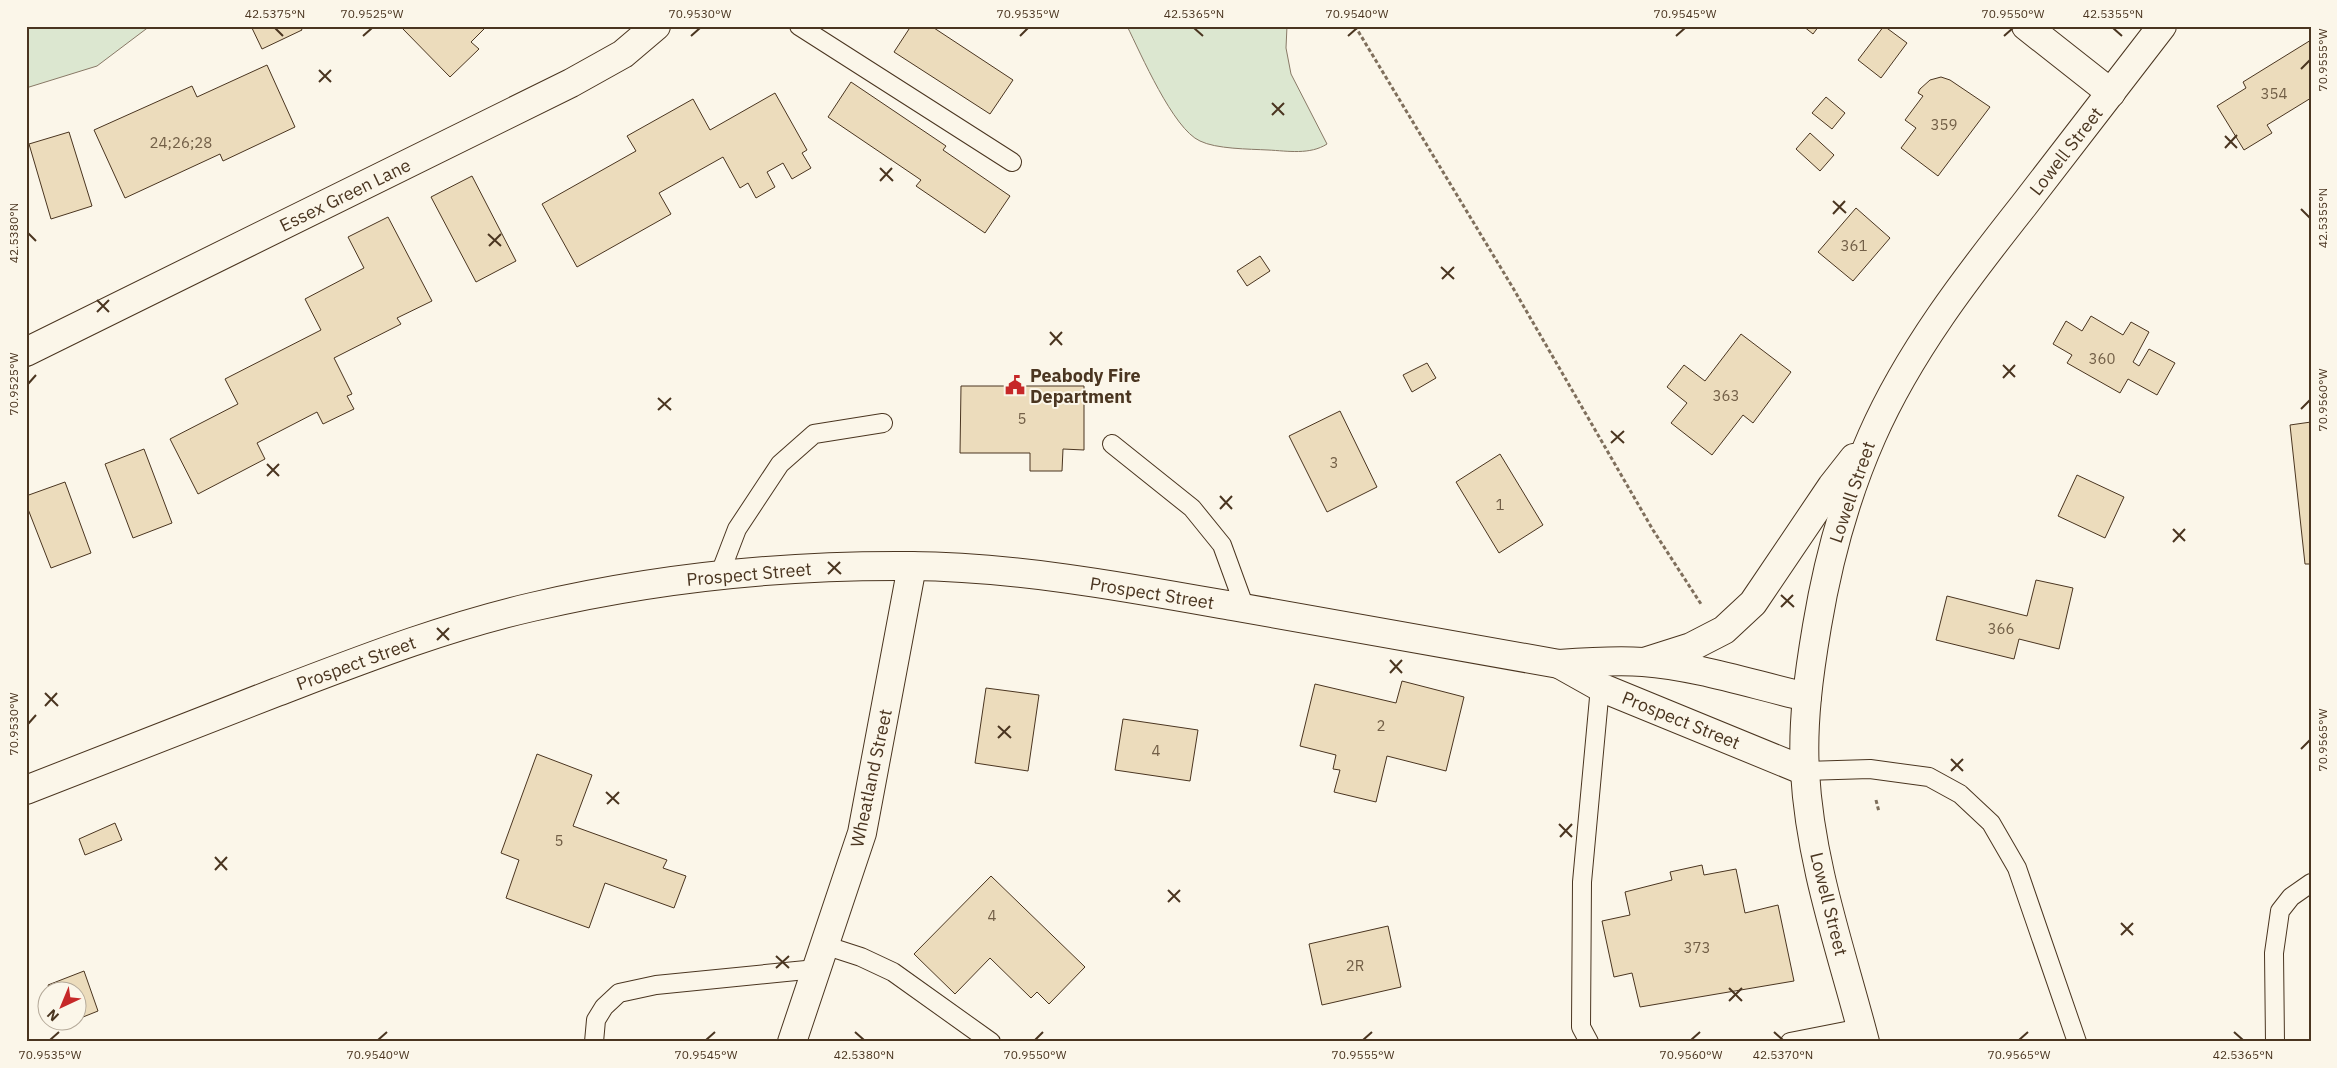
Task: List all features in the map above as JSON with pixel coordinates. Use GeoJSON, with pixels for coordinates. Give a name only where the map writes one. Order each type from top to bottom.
{"type":"FeatureCollection","features":[{"type":"Feature","properties":{"kind":"street","name":"Essex Green Lane"},"geometry":{"type":"LineString","coordinates":[[26,352],[571,83],[623,54],[656,26]]}},
{"type":"Feature","properties":{"kind":"street"},"geometry":{"type":"LineString","coordinates":[[2026,26],[2111,93]]}},
{"type":"Feature","properties":{"kind":"street","name":"Lowell Street"},"geometry":{"type":"LineString","coordinates":[[1863,1035],[1831,918],[1814,846],[1805,771],[1810,661],[1825,577],[1836,535],[1872,435],[1910,364],[1952,298],[2162,26]]}},
{"type":"Feature","properties":{"kind":"street"},"geometry":{"type":"LineString","coordinates":[[1644,662],[1691,647],[1724,630],[1753,603],[1832,486],[1872,435]]}},
{"type":"Feature","properties":{"kind":"street","name":"Prospect Street"},"geometry":{"type":"LineString","coordinates":[[26,790],[366,658],[453,629],[529,607],[611,590],[719,576],[802,568],[912,566],[1005,572],[1125,587],[1559,664],[1601,661],[1644,662],[1696,671],[1807,697]]}},
{"type":"Feature","properties":{"kind":"street","name":"Wheatland Street"},"geometry":{"type":"LineString","coordinates":[[792,1042],[862,833],[912,566]]}},
{"type":"Feature","properties":{"kind":"street","name":"Prospect Street"},"geometry":{"type":"LineString","coordinates":[[1559,664],[1600,687],[1805,771]]}},
{"type":"Feature","properties":{"kind":"lane"},"geometry":{"type":"LineString","coordinates":[[799,26],[1012,162]]}},
{"type":"Feature","properties":{"kind":"lane"},"geometry":{"type":"LineString","coordinates":[[719,576],[737,529],[780,464],[814,434],[883,423]]}},
{"type":"Feature","properties":{"kind":"lane"},"geometry":{"type":"LineString","coordinates":[[1112,444],[1192,508],[1222,545],[1244,608]]}},
{"type":"Feature","properties":{"kind":"lane"},"geometry":{"type":"LineString","coordinates":[[1589,1042],[1581,1027],[1582,882],[1600,687]]}},
{"type":"Feature","properties":{"kind":"lane"},"geometry":{"type":"LineString","coordinates":[[1805,771],[1870,769],[1929,777],[1960,794],[1991,824],[2017,868],[2077,1042]]}},
{"type":"Feature","properties":{"kind":"lane"},"geometry":{"type":"LineString","coordinates":[[2275,1042],[2274,953],[2280,911],[2291,897],[2311,883]]}},
{"type":"Feature","properties":{"kind":"lane"},"geometry":{"type":"LineString","coordinates":[[594,1042],[596,1020],[604,1007],[619,993],[820,957],[861,957],[893,972],[991,1042]]}},
{"type":"Feature","properties":{"kind":"lane"},"geometry":{"type":"LineString","coordinates":[[1790,1042],[1863,1035]]}},
{"type":"Feature","properties":{"kind":"path"},"geometry":{"type":"LineString","coordinates":[[1355,26],[1514,288],[1653,530],[1703,607]]}},
{"type":"Feature","properties":{"kind":"green space"},"geometry":{"type":"Polygon","coordinates":[[[26,26],[150,26],[97,66],[26,88],[26,26]]]}},
{"type":"Feature","properties":{"kind":"green space"},"geometry":{"type":"Polygon","coordinates":[[[1127,26],[1287,26],[1286,48],[1291,74],[1327,144],[1313,150],[1291,151],[1242,149],[1207,144],[1200,141],[1190,134],[1179,122],[1169,107],[1149,72],[1127,26]]]}},
{"type":"Feature","properties":{"kind":"building"},"geometry":{"type":"Polygon","coordinates":[[[251,26],[300,26],[302,30],[262,49],[251,26]]]}},
{"type":"Feature","properties":{"kind":"building"},"geometry":{"type":"Polygon","coordinates":[[[403,26],[487,26],[471,42],[479,49],[450,77],[402,28],[403,26]]]}},
{"type":"Feature","properties":{"kind":"building"},"geometry":{"type":"Polygon","coordinates":[[[911,26],[931,26],[1013,80],[990,114],[894,52],[911,26]]]}},
{"type":"Feature","properties":{"kind":"building"},"geometry":{"type":"Polygon","coordinates":[[[1803,26],[1819,26],[1813,34],[1803,26]]]}},
{"type":"Feature","properties":{"kind":"building"},"geometry":{"type":"Polygon","coordinates":[[[1884,26],[1907,43],[1881,78],[1858,60],[1884,26]]]}},
{"type":"Feature","properties":{"kind":"building"},"geometry":{"type":"Polygon","coordinates":[[[2311,40],[2311,98],[2267,125],[2272,133],[2244,150],[2217,106],[2246,88],[2243,82],[2311,40]]]}},
{"type":"Feature","properties":{"kind":"building"},"geometry":{"type":"Polygon","coordinates":[[[267,65],[295,127],[223,161],[220,154],[125,198],[94,130],[192,86],[197,97],[267,65]]]}},
{"type":"Feature","properties":{"kind":"building"},"geometry":{"type":"Polygon","coordinates":[[[1941,77],[1950,80],[1990,107],[1938,176],[1901,148],[1916,128],[1905,120],[1923,96],[1918,93],[1920,89],[1930,80],[1941,77]]]}},
{"type":"Feature","properties":{"kind":"building"},"geometry":{"type":"Polygon","coordinates":[[[851,82],[946,146],[943,150],[1010,196],[985,233],[916,186],[921,180],[828,117],[851,82]]]}},
{"type":"Feature","properties":{"kind":"building"},"geometry":{"type":"Polygon","coordinates":[[[775,93],[807,150],[802,153],[811,168],[792,179],[783,163],[767,172],[775,187],[756,198],[748,183],[740,188],[723,157],[659,193],[671,214],[577,267],[542,204],[636,151],[627,136],[693,99],[710,130],[775,93]]]}},
{"type":"Feature","properties":{"kind":"building"},"geometry":{"type":"Polygon","coordinates":[[[1826,97],[1845,113],[1832,129],[1812,113],[1826,97]]]}},
{"type":"Feature","properties":{"kind":"building"},"geometry":{"type":"Polygon","coordinates":[[[69,132],[92,206],[51,219],[29,144],[69,132]]]}},
{"type":"Feature","properties":{"kind":"building"},"geometry":{"type":"Polygon","coordinates":[[[1810,133],[1834,155],[1820,171],[1796,149],[1810,133]]]}},
{"type":"Feature","properties":{"kind":"building"},"geometry":{"type":"Polygon","coordinates":[[[472,176],[516,261],[476,282],[431,197],[472,176]]]}},
{"type":"Feature","properties":{"kind":"building"},"geometry":{"type":"Polygon","coordinates":[[[1856,208],[1890,238],[1853,281],[1818,252],[1856,208]]]}},
{"type":"Feature","properties":{"kind":"building"},"geometry":{"type":"Polygon","coordinates":[[[388,217],[432,301],[397,318],[401,324],[334,358],[352,394],[347,396],[354,409],[323,424],[317,412],[257,443],[265,459],[198,494],[170,439],[238,404],[225,379],[321,330],[305,299],[364,268],[348,237],[388,217]]]}},
{"type":"Feature","properties":{"kind":"building"},"geometry":{"type":"Polygon","coordinates":[[[1260,256],[1270,271],[1247,286],[1237,271],[1260,256]]]}},
{"type":"Feature","properties":{"kind":"building"},"geometry":{"type":"Polygon","coordinates":[[[2091,316],[2123,335],[2131,322],[2149,332],[2133,362],[2139,366],[2149,349],[2175,363],[2157,395],[2128,379],[2120,393],[2067,363],[2072,355],[2053,344],[2066,321],[2082,331],[2091,316]]]}},
{"type":"Feature","properties":{"kind":"building"},"geometry":{"type":"Polygon","coordinates":[[[1741,334],[1791,372],[1753,423],[1743,415],[1712,455],[1671,423],[1687,403],[1667,387],[1684,365],[1705,381],[1741,334]]]}},
{"type":"Feature","properties":{"kind":"building"},"geometry":{"type":"Polygon","coordinates":[[[1427,363],[1436,378],[1412,392],[1403,375],[1427,363]]]}},
{"type":"Feature","properties":{"kind":"building"},"geometry":{"type":"Polygon","coordinates":[[[961,386],[1084,386],[1084,450],[1063,449],[1062,471],[1030,471],[1030,453],[960,453],[961,386]]]}},
{"type":"Feature","properties":{"kind":"building"},"geometry":{"type":"Polygon","coordinates":[[[1340,411],[1377,487],[1327,512],[1289,436],[1340,411]]]}},
{"type":"Feature","properties":{"kind":"building"},"geometry":{"type":"Polygon","coordinates":[[[2311,422],[2311,564],[2305,564],[2290,425],[2311,422]]]}},
{"type":"Feature","properties":{"kind":"building"},"geometry":{"type":"Polygon","coordinates":[[[144,449],[172,523],[133,538],[105,464],[144,449]]]}},
{"type":"Feature","properties":{"kind":"building"},"geometry":{"type":"Polygon","coordinates":[[[1500,454],[1543,525],[1499,553],[1456,482],[1500,454]]]}},
{"type":"Feature","properties":{"kind":"building"},"geometry":{"type":"Polygon","coordinates":[[[2077,475],[2124,497],[2105,538],[2058,516],[2077,475]]]}},
{"type":"Feature","properties":{"kind":"building"},"geometry":{"type":"Polygon","coordinates":[[[65,482],[91,553],[51,568],[26,504],[26,496],[65,482]]]}},
{"type":"Feature","properties":{"kind":"building"},"geometry":{"type":"Polygon","coordinates":[[[2036,580],[2073,588],[2059,649],[2019,639],[2014,659],[1936,640],[1947,596],[2027,616],[2036,580]]]}},
{"type":"Feature","properties":{"kind":"building"},"geometry":{"type":"Polygon","coordinates":[[[1402,681],[1464,697],[1446,771],[1387,756],[1376,802],[1334,792],[1340,770],[1333,769],[1336,755],[1300,746],[1315,684],[1396,703],[1402,681]]]}},
{"type":"Feature","properties":{"kind":"building"},"geometry":{"type":"Polygon","coordinates":[[[986,688],[1039,695],[1028,771],[975,763],[986,688]]]}},
{"type":"Feature","properties":{"kind":"building"},"geometry":{"type":"Polygon","coordinates":[[[1123,719],[1198,730],[1190,781],[1115,770],[1123,719]]]}},
{"type":"Feature","properties":{"kind":"building"},"geometry":{"type":"Polygon","coordinates":[[[537,754],[592,775],[573,826],[667,860],[663,868],[686,876],[674,908],[605,883],[589,928],[506,898],[519,860],[501,853],[537,754]]]}},
{"type":"Feature","properties":{"kind":"building"},"geometry":{"type":"Polygon","coordinates":[[[115,823],[122,840],[85,855],[79,839],[115,823]]]}},
{"type":"Feature","properties":{"kind":"building"},"geometry":{"type":"Polygon","coordinates":[[[1702,865],[1704,875],[1736,869],[1745,913],[1778,905],[1794,981],[1640,1007],[1632,973],[1614,977],[1602,921],[1630,915],[1625,892],[1672,880],[1670,872],[1702,865]]]}},
{"type":"Feature","properties":{"kind":"building"},"geometry":{"type":"Polygon","coordinates":[[[991,876],[1085,967],[1049,1004],[1037,992],[1031,998],[990,958],[955,994],[914,954],[991,876]]]}},
{"type":"Feature","properties":{"kind":"building"},"geometry":{"type":"Polygon","coordinates":[[[1388,926],[1401,987],[1322,1005],[1309,944],[1388,926]]]}},
{"type":"Feature","properties":{"kind":"building"},"geometry":{"type":"Polygon","coordinates":[[[84,971],[87,980],[61,980],[84,971]]]}},
{"type":"Feature","properties":{"kind":"building"},"geometry":{"type":"Polygon","coordinates":[[[88,982],[98,1011],[88,1015],[88,982]]]}},
{"type":"Feature","properties":{"kind":"place","name":"Peabody Fire Department"},"geometry":{"type":"Point","coordinates":[1015,385]}}]}
